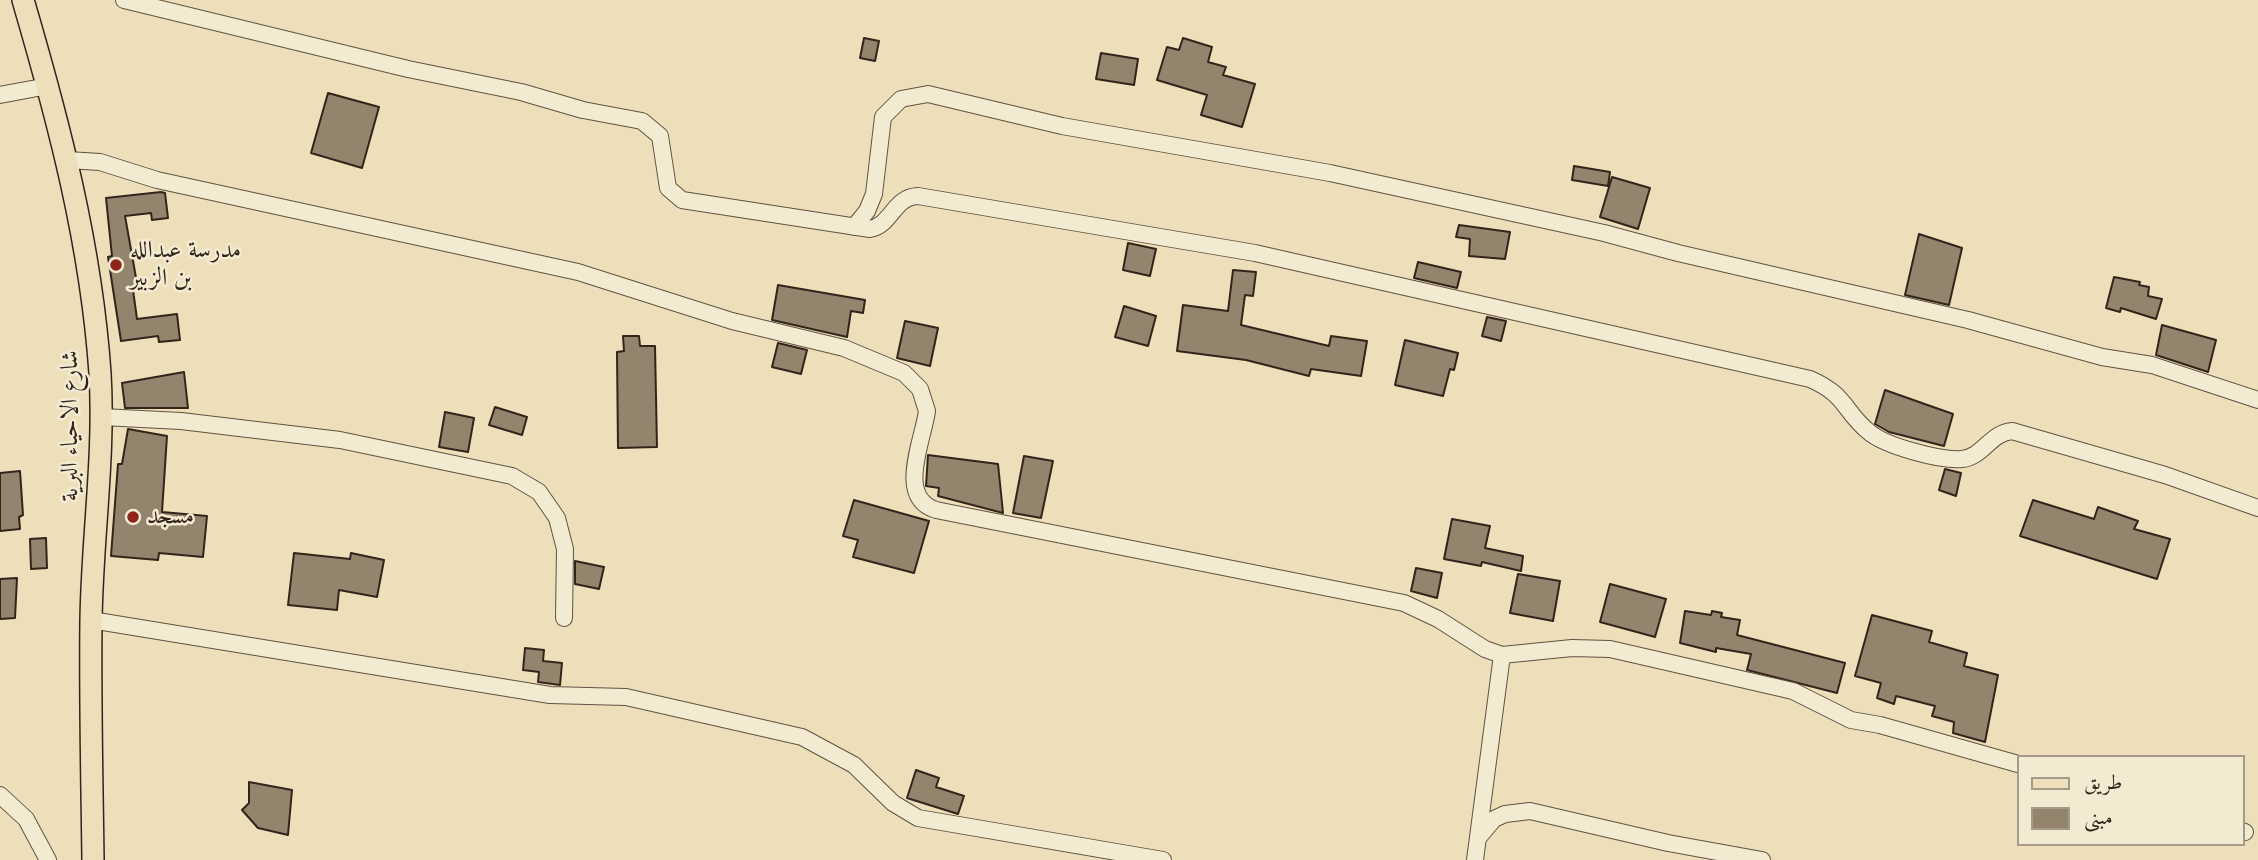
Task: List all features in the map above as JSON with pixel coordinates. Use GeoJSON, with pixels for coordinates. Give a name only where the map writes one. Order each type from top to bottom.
{"type":"FeatureCollection","features":[{"type":"Feature","properties":{"kind":"main road","name":"شارع الاحياء البرية"},"geometry":{"type":"LineString","coordinates":[[23,0],[67,160],[91,285],[102,417],[91,620],[93,860]]}},
{"type":"Feature","properties":{"kind":"street"},"geometry":{"type":"LineString","coordinates":[[124,0],[348,55],[521,92],[583,110],[642,121],[660,136],[668,188],[676,197],[870,229],[880,226],[900,202],[918,196],[1255,253],[1810,379],[1839,396],[1868,432],[1900,447],[1959,459],[1974,455],[1997,434],[2020,432],[2165,475],[2258,508]]}},
{"type":"Feature","properties":{"kind":"street"},"geometry":{"type":"LineString","coordinates":[[0,95],[48,86]]}},
{"type":"Feature","properties":{"kind":"street"},"geometry":{"type":"LineString","coordinates":[[854,227],[867,211],[874,194],[883,117],[901,99],[928,94],[1062,126],[1369,181],[1604,233],[1678,253],[1968,320],[2102,357],[2152,365],[2258,400]]}},
{"type":"Feature","properties":{"kind":"street"},"geometry":{"type":"LineString","coordinates":[[67,160],[100,162],[157,180],[579,272],[732,321],[845,348],[904,373],[920,389],[927,411],[914,486],[919,499],[929,508],[1404,603],[1438,619],[1485,649],[1502,655],[1572,648],[1610,649],[1793,691],[1851,720],[1880,725],[2016,763]]}},
{"type":"Feature","properties":{"kind":"street"},"geometry":{"type":"LineString","coordinates":[[102,417],[181,421],[327,439],[512,476],[539,492],[558,518],[565,549],[564,618]]}},
{"type":"Feature","properties":{"kind":"street"},"geometry":{"type":"LineString","coordinates":[[91,620],[550,695],[626,698],[783,731],[838,754],[869,778],[893,803],[918,818],[1163,860]]}},
{"type":"Feature","properties":{"kind":"street"},"geometry":{"type":"LineString","coordinates":[[1475,860],[1502,655]]}},
{"type":"Feature","properties":{"kind":"street"},"geometry":{"type":"LineString","coordinates":[[0,795],[26,819],[48,860]]}},
{"type":"Feature","properties":{"kind":"street"},"geometry":{"type":"LineString","coordinates":[[1478,838],[1494,819],[1505,814],[1530,811],[1668,843],[1762,860]]}},
{"type":"Feature","properties":{"kind":"building"},"geometry":{"type":"Polygon","coordinates":[[[864,38],[879,41],[875,61],[860,58],[864,38]]]}},
{"type":"Feature","properties":{"kind":"building"},"geometry":{"type":"Polygon","coordinates":[[[1183,38],[1212,47],[1208,62],[1226,67],[1223,75],[1255,84],[1242,127],[1201,115],[1207,95],[1157,80],[1167,47],[1179,50],[1183,38]]]}},
{"type":"Feature","properties":{"kind":"building"},"geometry":{"type":"Polygon","coordinates":[[[1101,53],[1138,59],[1134,85],[1096,79],[1101,53]]]}},
{"type":"Feature","properties":{"kind":"building"},"geometry":{"type":"Polygon","coordinates":[[[328,93],[379,107],[362,168],[311,153],[328,93]]]}},
{"type":"Feature","properties":{"kind":"building"},"geometry":{"type":"Polygon","coordinates":[[[1574,166],[1610,172],[1608,186],[1572,180],[1574,166]]]}},
{"type":"Feature","properties":{"kind":"building"},"geometry":{"type":"Polygon","coordinates":[[[1612,177],[1650,188],[1638,229],[1600,217],[1612,177]]]}},
{"type":"Feature","properties":{"kind":"building"},"geometry":{"type":"Polygon","coordinates":[[[165,193],[168,218],[152,220],[151,213],[125,216],[138,289],[133,290],[137,319],[177,314],[180,340],[159,342],[158,336],[121,341],[108,257],[112,256],[106,198],[165,193]]]}},
{"type":"Feature","properties":{"kind":"building"},"geometry":{"type":"Polygon","coordinates":[[[1459,225],[1510,232],[1505,259],[1469,256],[1470,239],[1456,237],[1459,225]]]}},
{"type":"Feature","properties":{"kind":"building"},"geometry":{"type":"Polygon","coordinates":[[[1919,234],[1962,248],[1949,305],[1905,295],[1919,234]]]}},
{"type":"Feature","properties":{"kind":"building"},"geometry":{"type":"Polygon","coordinates":[[[1128,243],[1156,249],[1150,276],[1123,270],[1128,243]]]}},
{"type":"Feature","properties":{"kind":"building"},"geometry":{"type":"Polygon","coordinates":[[[1418,262],[1461,272],[1457,288],[1414,278],[1418,262]]]}},
{"type":"Feature","properties":{"kind":"building"},"geometry":{"type":"Polygon","coordinates":[[[1233,270],[1256,272],[1253,296],[1245,295],[1241,325],[1329,346],[1331,336],[1367,341],[1361,376],[1311,369],[1309,376],[1246,360],[1177,351],[1183,305],[1228,311],[1233,270]]]}},
{"type":"Feature","properties":{"kind":"building"},"geometry":{"type":"Polygon","coordinates":[[[2114,277],[2140,282],[2139,285],[2149,287],[2148,296],[2162,299],[2156,319],[2121,308],[2120,312],[2106,308],[2114,277]]]}},
{"type":"Feature","properties":{"kind":"building"},"geometry":{"type":"Polygon","coordinates":[[[778,285],[865,300],[863,313],[851,311],[847,337],[772,320],[778,285]]]}},
{"type":"Feature","properties":{"kind":"building"},"geometry":{"type":"Polygon","coordinates":[[[1124,306],[1156,316],[1148,346],[1115,337],[1124,306]]]}},
{"type":"Feature","properties":{"kind":"building"},"geometry":{"type":"Polygon","coordinates":[[[1487,317],[1506,321],[1501,341],[1482,336],[1487,317]]]}},
{"type":"Feature","properties":{"kind":"building"},"geometry":{"type":"Polygon","coordinates":[[[905,321],[938,328],[930,366],[897,358],[905,321]]]}},
{"type":"Feature","properties":{"kind":"building"},"geometry":{"type":"Polygon","coordinates":[[[2162,325],[2216,340],[2208,372],[2156,355],[2162,325]]]}},
{"type":"Feature","properties":{"kind":"building"},"geometry":{"type":"Polygon","coordinates":[[[623,336],[639,336],[640,346],[655,346],[657,447],[618,448],[617,352],[624,351],[623,336]]]}},
{"type":"Feature","properties":{"kind":"building"},"geometry":{"type":"Polygon","coordinates":[[[1405,340],[1458,353],[1454,370],[1450,369],[1443,396],[1395,385],[1405,340]]]}},
{"type":"Feature","properties":{"kind":"building"},"geometry":{"type":"Polygon","coordinates":[[[778,343],[807,350],[801,374],[772,367],[778,343]]]}},
{"type":"Feature","properties":{"kind":"building"},"geometry":{"type":"Polygon","coordinates":[[[184,372],[188,408],[125,408],[122,383],[184,372]]]}},
{"type":"Feature","properties":{"kind":"building"},"geometry":{"type":"Polygon","coordinates":[[[1885,390],[1953,414],[1944,446],[1889,432],[1875,424],[1885,390]]]}},
{"type":"Feature","properties":{"kind":"building"},"geometry":{"type":"Polygon","coordinates":[[[495,407],[527,417],[522,435],[489,425],[495,407]]]}},
{"type":"Feature","properties":{"kind":"building"},"geometry":{"type":"Polygon","coordinates":[[[445,412],[474,418],[468,452],[439,447],[445,412]]]}},
{"type":"Feature","properties":{"kind":"building"},"geometry":{"type":"Polygon","coordinates":[[[128,429],[167,436],[162,512],[207,516],[203,557],[159,553],[158,560],[111,556],[118,464],[122,464],[128,429]]]}},
{"type":"Feature","properties":{"kind":"building"},"geometry":{"type":"Polygon","coordinates":[[[928,455],[998,464],[1003,513],[938,496],[939,488],[926,486],[928,455]]]}},
{"type":"Feature","properties":{"kind":"building"},"geometry":{"type":"Polygon","coordinates":[[[1024,456],[1053,461],[1041,518],[1013,513],[1024,456]]]}},
{"type":"Feature","properties":{"kind":"building"},"geometry":{"type":"Polygon","coordinates":[[[1945,469],[1961,473],[1956,496],[1939,490],[1945,469]]]}},
{"type":"Feature","properties":{"kind":"building"},"geometry":{"type":"Polygon","coordinates":[[[20,471],[23,515],[19,517],[20,529],[0,531],[0,473],[20,471]]]}},
{"type":"Feature","properties":{"kind":"building"},"geometry":{"type":"Polygon","coordinates":[[[854,500],[929,521],[914,573],[853,557],[858,540],[843,536],[854,500]]]}},
{"type":"Feature","properties":{"kind":"building"},"geometry":{"type":"Polygon","coordinates":[[[2033,500],[2094,519],[2098,507],[2138,521],[2134,529],[2170,539],[2157,579],[2020,536],[2033,500]]]}},
{"type":"Feature","properties":{"kind":"building"},"geometry":{"type":"Polygon","coordinates":[[[1452,519],[1490,526],[1485,548],[1523,556],[1521,571],[1482,562],[1481,566],[1444,559],[1452,519]]]}},
{"type":"Feature","properties":{"kind":"building"},"geometry":{"type":"Polygon","coordinates":[[[46,538],[47,568],[31,569],[30,539],[46,538]]]}},
{"type":"Feature","properties":{"kind":"building"},"geometry":{"type":"Polygon","coordinates":[[[294,553],[350,559],[351,553],[384,560],[377,597],[339,590],[337,610],[288,605],[294,553]]]}},
{"type":"Feature","properties":{"kind":"building"},"geometry":{"type":"Polygon","coordinates":[[[575,561],[604,567],[599,589],[575,584],[575,561]]]}},
{"type":"Feature","properties":{"kind":"building"},"geometry":{"type":"Polygon","coordinates":[[[1416,568],[1442,573],[1437,598],[1411,591],[1416,568]]]}},
{"type":"Feature","properties":{"kind":"building"},"geometry":{"type":"Polygon","coordinates":[[[1518,574],[1560,581],[1553,621],[1510,613],[1518,574]]]}},
{"type":"Feature","properties":{"kind":"building"},"geometry":{"type":"Polygon","coordinates":[[[17,578],[15,618],[0,619],[0,579],[17,578]]]}},
{"type":"Feature","properties":{"kind":"building"},"geometry":{"type":"Polygon","coordinates":[[[1610,584],[1666,599],[1655,637],[1600,622],[1610,584]]]}},
{"type":"Feature","properties":{"kind":"building"},"geometry":{"type":"Polygon","coordinates":[[[1685,611],[1711,615],[1712,611],[1722,613],[1721,617],[1740,620],[1737,635],[1845,663],[1837,693],[1747,670],[1751,654],[1716,648],[1716,652],[1680,643],[1685,611]]]}},
{"type":"Feature","properties":{"kind":"building"},"geometry":{"type":"Polygon","coordinates":[[[1872,615],[1932,631],[1929,642],[1967,653],[1964,666],[1998,675],[1985,742],[1953,733],[1954,722],[1932,716],[1935,706],[1896,696],[1894,704],[1877,698],[1881,683],[1855,676],[1872,615]]]}},
{"type":"Feature","properties":{"kind":"building"},"geometry":{"type":"Polygon","coordinates":[[[525,648],[544,650],[543,661],[562,663],[560,685],[538,682],[539,672],[523,670],[525,648]]]}},
{"type":"Feature","properties":{"kind":"building"},"geometry":{"type":"Polygon","coordinates":[[[916,770],[939,778],[936,787],[964,796],[958,814],[907,798],[916,770]]]}},
{"type":"Feature","properties":{"kind":"building"},"geometry":{"type":"Polygon","coordinates":[[[249,782],[292,790],[288,835],[258,828],[242,810],[249,803],[249,782]]]}},
{"type":"Feature","properties":{"kind":"place","name":"مدرسة عبدالله بن الزبير"},"geometry":{"type":"Point","coordinates":[116,265]}},
{"type":"Feature","properties":{"kind":"place","name":"مسجد"},"geometry":{"type":"Point","coordinates":[133,517]}}]}
